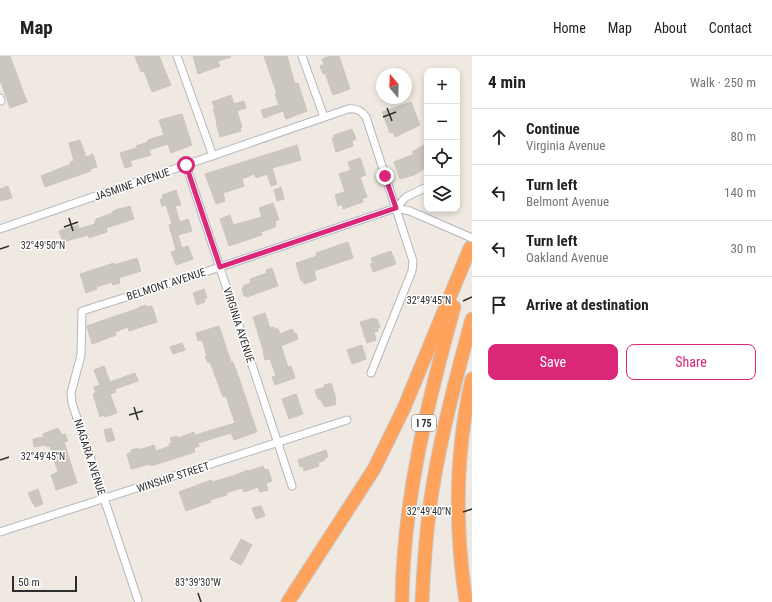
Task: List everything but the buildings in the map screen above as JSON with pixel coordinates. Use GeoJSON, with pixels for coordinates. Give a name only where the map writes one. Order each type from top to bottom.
{"type":"FeatureCollection","features":[{"type":"Feature","properties":{"kind":"highway"},"geometry":{"type":"LineString","coordinates":[[288,602],[367,481],[377,463],[404,408],[471,243]]}},
{"type":"Feature","properties":{"kind":"highway","name":"I 75"},"geometry":{"type":"LineString","coordinates":[[402,602],[406,535],[421,437],[444,342],[471,243]]}},
{"type":"Feature","properties":{"kind":"highway","name":"I 75"},"geometry":{"type":"LineString","coordinates":[[422,602],[427,525],[434,474],[472,319]]}},
{"type":"Feature","properties":{"kind":"highway"},"geometry":{"type":"LineString","coordinates":[[466,602],[460,544],[459,494],[460,460],[472,379]]}},
{"type":"Feature","properties":{"kind":"street"},"geometry":{"type":"LineString","coordinates":[[177,56],[213,156]]}},
{"type":"Feature","properties":{"kind":"street"},"geometry":{"type":"LineString","coordinates":[[302,56],[324,117]]}},
{"type":"Feature","properties":{"kind":"street","name":"JASMINE AVENUE"},"geometry":{"type":"LineString","coordinates":[[0,229],[348,108],[354,108],[363,112],[366,117],[396,208]]}},
{"type":"Feature","properties":{"kind":"street","name":"VIRGINIA AVENUE"},"geometry":{"type":"LineString","coordinates":[[186,165],[292,486]]}},
{"type":"Feature","properties":{"kind":"street","name":"BELMONT AVENUE"},"geometry":{"type":"LineString","coordinates":[[82,311],[220,267],[396,208],[406,197],[424,188]]}},
{"type":"Feature","properties":{"kind":"street"},"geometry":{"type":"LineString","coordinates":[[371,373],[414,266],[396,208],[410,211],[445,227],[471,243]]}},
{"type":"Feature","properties":{"kind":"street","name":"NIAGARA AVENUE"},"geometry":{"type":"LineString","coordinates":[[82,311],[81,355],[71,393],[72,403],[138,600]]}},
{"type":"Feature","properties":{"kind":"street","name":"WINSHIP STREET"},"geometry":{"type":"LineString","coordinates":[[0,532],[346,420]]}},
{"type":"Feature","properties":{"kind":"route"},"geometry":{"type":"LineString","coordinates":[[186,165],[220,267],[396,208],[385,176]]}}]}
